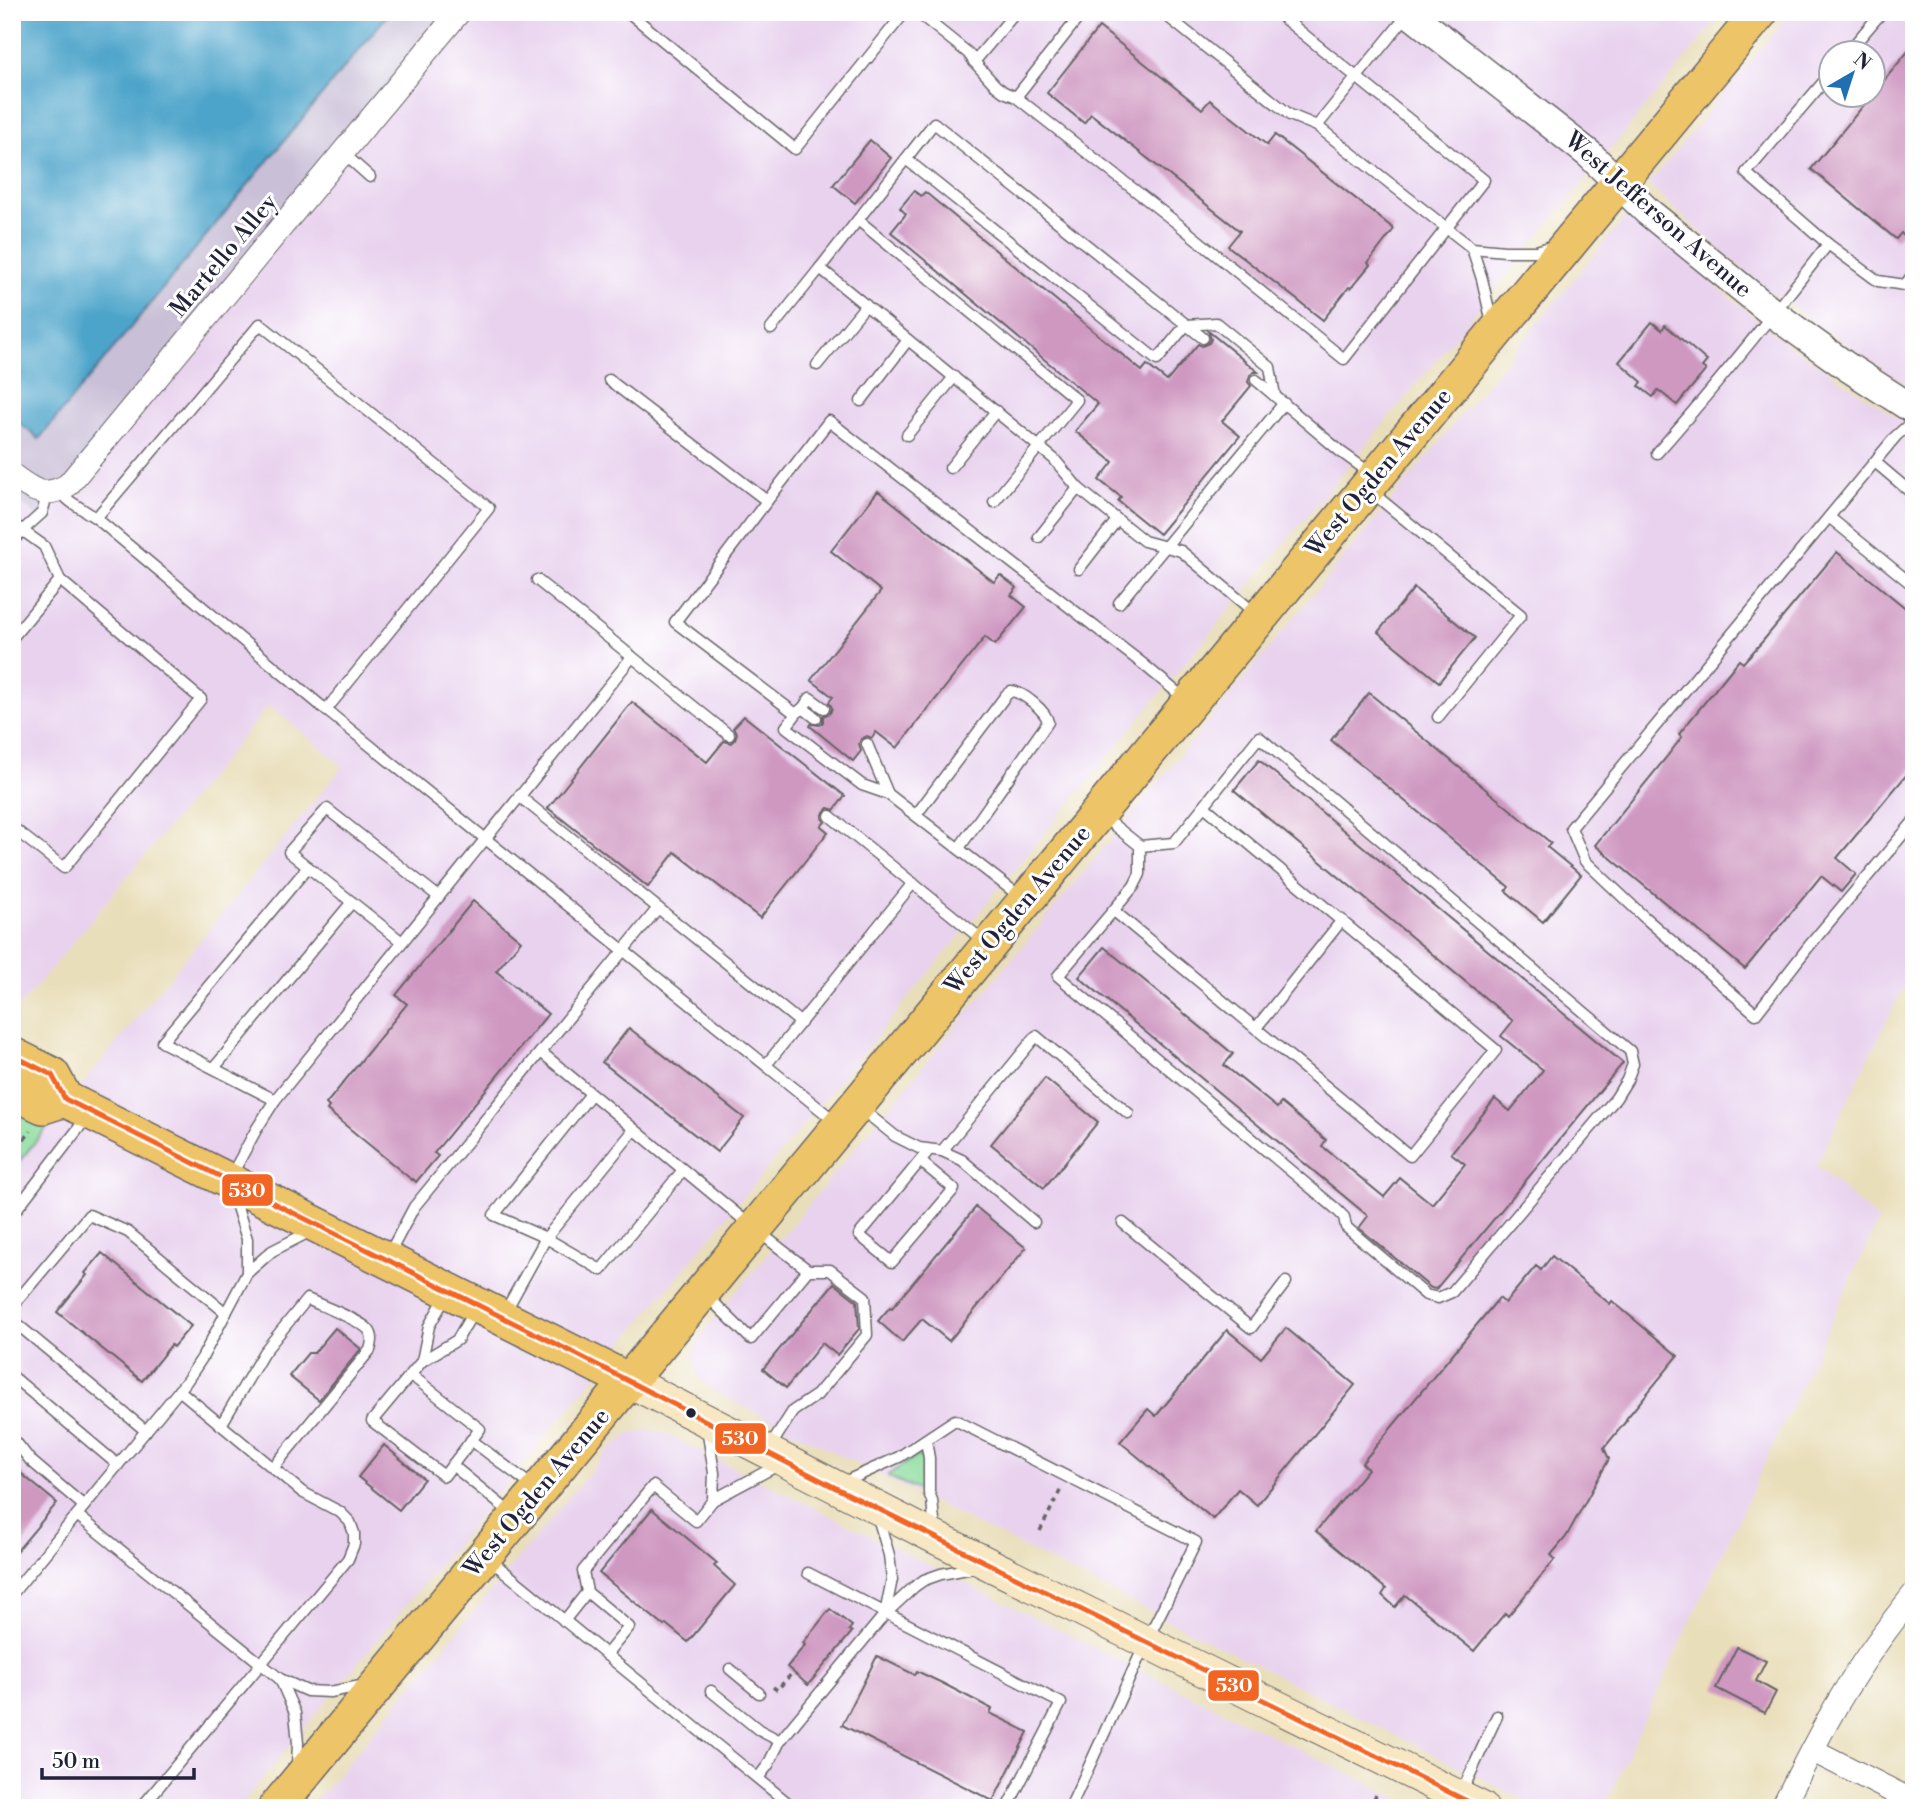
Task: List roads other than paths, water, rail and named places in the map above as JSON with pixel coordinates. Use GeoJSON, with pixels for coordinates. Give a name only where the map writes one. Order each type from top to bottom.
{"type":"FeatureCollection","features":[{"type":"Feature","properties":{"kind":"main road","name":"West Ogden Avenue"},"geometry":{"type":"LineString","coordinates":[[286,1795],[1760,12]]}},
{"type":"Feature","properties":{"kind":"main road"},"geometry":{"type":"LineString","coordinates":[[12,1055],[52,1074],[78,1105],[629,1381],[834,1487],[1471,1802]]}},
{"type":"Feature","properties":{"kind":"main road"},"geometry":{"type":"LineString","coordinates":[[12,1091],[43,1106],[78,1105]]}},
{"type":"Feature","properties":{"kind":"street","name":"Martello Alley"},"geometry":{"type":"LineString","coordinates":[[53,491],[68,485],[459,12]]}},
{"type":"Feature","properties":{"kind":"street","name":"West Jefferson Avenue"},"geometry":{"type":"LineString","coordinates":[[1408,13],[1588,154],[1647,211],[1774,314],[1910,408]]}},
{"type":"Feature","properties":{"kind":"street"},"geometry":{"type":"LineString","coordinates":[[12,475],[36,492],[53,491]]}},
{"type":"Feature","properties":{"kind":"street"},"geometry":{"type":"LineString","coordinates":[[1782,1808],[1849,1683],[1914,1594]]}},
{"type":"Feature","properties":{"kind":"street"},"geometry":{"type":"LineString","coordinates":[[1812,1751],[1914,1802]]}},
{"type":"Feature","properties":{"kind":"lane"},"geometry":{"type":"LineString","coordinates":[[628,12],[795,149],[905,12]]}},
{"type":"Feature","properties":{"kind":"lane"},"geometry":{"type":"LineString","coordinates":[[916,12],[968,52],[996,86],[1016,97],[1178,224],[1344,359],[1484,180],[1276,12]]}},
{"type":"Feature","properties":{"kind":"lane"},"geometry":{"type":"LineString","coordinates":[[974,62],[1016,12]]}},
{"type":"Feature","properties":{"kind":"lane"},"geometry":{"type":"LineString","coordinates":[[1016,97],[1083,12]]}},
{"type":"Feature","properties":{"kind":"lane"},"geometry":{"type":"LineString","coordinates":[[1162,12],[1290,115],[1317,126],[1472,248],[1495,333]]}},
{"type":"Feature","properties":{"kind":"lane"},"geometry":{"type":"LineString","coordinates":[[1860,38],[1882,12]]}},
{"type":"Feature","properties":{"kind":"lane"},"geometry":{"type":"LineString","coordinates":[[1317,126],[1408,13]]}},
{"type":"Feature","properties":{"kind":"lane"},"geometry":{"type":"LineString","coordinates":[[1818,88],[1746,173],[1828,244],[1878,281],[1909,287],[1914,274]]}},
{"type":"Feature","properties":{"kind":"lane"},"geometry":{"type":"LineString","coordinates":[[771,329],[934,123],[1203,338]]}},
{"type":"Feature","properties":{"kind":"lane"},"geometry":{"type":"LineString","coordinates":[[343,153],[370,177]]}},
{"type":"Feature","properties":{"kind":"lane"},"geometry":{"type":"LineString","coordinates":[[906,159],[1157,360],[1186,325],[1216,323],[1270,367],[1275,396]]}},
{"type":"Feature","properties":{"kind":"lane"},"geometry":{"type":"LineString","coordinates":[[858,220],[1077,400],[994,502]]}},
{"type":"Feature","properties":{"kind":"lane"},"geometry":{"type":"LineString","coordinates":[[1472,248],[1536,251],[1572,240]]}},
{"type":"Feature","properties":{"kind":"lane"},"geometry":{"type":"LineString","coordinates":[[1657,453],[1698,407],[1828,244]]}},
{"type":"Feature","properties":{"kind":"lane"},"geometry":{"type":"LineString","coordinates":[[820,268],[1039,446],[1054,459],[1078,488],[1117,520],[1144,541],[1181,551],[1260,618]]}},
{"type":"Feature","properties":{"kind":"lane"},"geometry":{"type":"LineString","coordinates":[[817,365],[866,305]]}},
{"type":"Feature","properties":{"kind":"lane"},"geometry":{"type":"LineString","coordinates":[[96,518],[260,324],[489,508],[326,710]]}},
{"type":"Feature","properties":{"kind":"lane"},"geometry":{"type":"LineString","coordinates":[[861,401],[908,340]]}},
{"type":"Feature","properties":{"kind":"lane"},"geometry":{"type":"LineString","coordinates":[[907,435],[954,377]]}},
{"type":"Feature","properties":{"kind":"lane"},"geometry":{"type":"LineString","coordinates":[[609,380],[767,501]]}},
{"type":"Feature","properties":{"kind":"lane"},"geometry":{"type":"LineString","coordinates":[[1255,380],[1341,452],[1372,483],[1521,615],[1438,717]]}},
{"type":"Feature","properties":{"kind":"lane"},"geometry":{"type":"LineString","coordinates":[[1119,603],[1284,403]]}},
{"type":"Feature","properties":{"kind":"lane"},"geometry":{"type":"LineString","coordinates":[[1910,408],[1896,436],[1571,828],[1585,861],[1644,917],[1756,1014],[1914,821]]}},
{"type":"Feature","properties":{"kind":"lane"},"geometry":{"type":"LineString","coordinates":[[950,468],[996,411]]}},
{"type":"Feature","properties":{"kind":"lane"},"geometry":{"type":"LineString","coordinates":[[816,718],[799,711],[675,622],[829,421],[1143,664],[1189,704]]}},
{"type":"Feature","properties":{"kind":"lane"},"geometry":{"type":"LineString","coordinates":[[1875,461],[1914,495]]}},
{"type":"Feature","properties":{"kind":"lane"},"geometry":{"type":"LineString","coordinates":[[1039,537],[1078,488]]}},
{"type":"Feature","properties":{"kind":"lane"},"geometry":{"type":"LineString","coordinates":[[12,542],[42,513],[53,491],[96,518],[326,710],[766,1065],[848,1115],[919,1148],[942,1151],[961,1160],[1034,1222]]}},
{"type":"Feature","properties":{"kind":"lane"},"geometry":{"type":"LineString","coordinates":[[1829,517],[1914,586]]}},
{"type":"Feature","properties":{"kind":"lane"},"geometry":{"type":"LineString","coordinates":[[1079,569],[1117,520]]}},
{"type":"Feature","properties":{"kind":"lane"},"geometry":{"type":"LineString","coordinates":[[12,523],[44,547],[60,580],[201,699],[64,868],[12,827]]}},
{"type":"Feature","properties":{"kind":"lane"},"geometry":{"type":"LineString","coordinates":[[12,638],[60,580]]}},
{"type":"Feature","properties":{"kind":"lane"},"geometry":{"type":"LineString","coordinates":[[537,580],[729,735]]}},
{"type":"Feature","properties":{"kind":"lane"},"geometry":{"type":"LineString","coordinates":[[247,1273],[247,1239],[229,1180],[256,1130],[275,1100],[632,657]]}},
{"type":"Feature","properties":{"kind":"lane"},"geometry":{"type":"LineString","coordinates":[[916,815],[1006,695],[1012,691],[1018,692],[1046,714],[1048,722],[958,848]]}},
{"type":"Feature","properties":{"kind":"lane"},"geometry":{"type":"LineString","coordinates":[[824,708],[810,698],[786,727],[862,785],[888,794],[1026,901]]}},
{"type":"Feature","properties":{"kind":"lane"},"geometry":{"type":"LineString","coordinates":[[1098,813],[1140,846],[1174,843],[1259,737],[1630,1051],[1633,1064],[1616,1098],[1452,1292],[1438,1298],[1426,1295],[1346,1227],[1343,1217],[1335,1208],[1058,976],[1134,886],[1140,874],[1140,846]]}},
{"type":"Feature","properties":{"kind":"lane"},"geometry":{"type":"LineString","coordinates":[[867,744],[888,794]]}},
{"type":"Feature","properties":{"kind":"lane"},"geometry":{"type":"LineString","coordinates":[[859,753],[876,767]]}},
{"type":"Feature","properties":{"kind":"lane"},"geometry":{"type":"LineString","coordinates":[[519,796],[801,1023]]}},
{"type":"Feature","properties":{"kind":"lane"},"geometry":{"type":"LineString","coordinates":[[1114,911],[1410,1156],[1496,1050],[1204,806]]}},
{"type":"Feature","properties":{"kind":"lane"},"geometry":{"type":"LineString","coordinates":[[402,942],[289,852],[327,809],[439,897]]}},
{"type":"Feature","properties":{"kind":"lane"},"geometry":{"type":"LineString","coordinates":[[830,816],[989,945]]}},
{"type":"Feature","properties":{"kind":"lane"},"geometry":{"type":"LineString","coordinates":[[275,1100],[162,1042],[308,867]]}},
{"type":"Feature","properties":{"kind":"lane"},"geometry":{"type":"LineString","coordinates":[[766,1065],[913,883]]}},
{"type":"Feature","properties":{"kind":"lane"},"geometry":{"type":"LineString","coordinates":[[214,1068],[352,902]]}},
{"type":"Feature","properties":{"kind":"lane"},"geometry":{"type":"LineString","coordinates":[[387,1260],[414,1208],[658,908]]}},
{"type":"Feature","properties":{"kind":"lane"},"geometry":{"type":"LineString","coordinates":[[1256,1028],[1342,920]]}},
{"type":"Feature","properties":{"kind":"lane"},"geometry":{"type":"LineString","coordinates":[[942,1151],[1036,1037],[1128,1114]]}},
{"type":"Feature","properties":{"kind":"lane"},"geometry":{"type":"LineString","coordinates":[[541,1052],[682,1170],[808,1270],[830,1270],[864,1297],[867,1335],[817,1395],[793,1412],[776,1457],[713,1500],[696,1521],[653,1486],[583,1571],[587,1592],[629,1627],[606,1655]]}},
{"type":"Feature","properties":{"kind":"lane"},"geometry":{"type":"LineString","coordinates":[[591,1094],[494,1215],[546,1238],[601,1270],[682,1170]]}},
{"type":"Feature","properties":{"kind":"lane"},"geometry":{"type":"LineString","coordinates":[[12,1215],[78,1105]]}},
{"type":"Feature","properties":{"kind":"lane"},"geometry":{"type":"LineString","coordinates":[[411,1375],[480,1429],[444,1476],[372,1421],[422,1361],[457,1340],[476,1305],[546,1238],[634,1130]]}},
{"type":"Feature","properties":{"kind":"lane"},"geometry":{"type":"LineString","coordinates":[[920,1161],[954,1189],[891,1262],[859,1235],[929,1150]]}},
{"type":"Feature","properties":{"kind":"lane"},"geometry":{"type":"LineString","coordinates":[[12,1307],[89,1215],[128,1232],[226,1313]]}},
{"type":"Feature","properties":{"kind":"lane"},"geometry":{"type":"LineString","coordinates":[[1123,1223],[1251,1328],[1286,1282]]}},
{"type":"Feature","properties":{"kind":"lane"},"geometry":{"type":"LineString","coordinates":[[12,1594],[179,1390],[202,1358],[247,1273],[272,1251],[321,1227]]}},
{"type":"Feature","properties":{"kind":"lane"},"geometry":{"type":"LineString","coordinates":[[704,1292],[751,1339],[808,1270]]}},
{"type":"Feature","properties":{"kind":"lane"},"geometry":{"type":"LineString","coordinates":[[221,1425],[264,1352],[307,1299],[369,1330],[373,1338],[370,1350],[273,1468]]}},
{"type":"Feature","properties":{"kind":"lane"},"geometry":{"type":"LineString","coordinates":[[422,1361],[429,1326],[476,1305]]}},
{"type":"Feature","properties":{"kind":"lane"},"geometry":{"type":"LineString","coordinates":[[12,1320],[146,1431]]}},
{"type":"Feature","properties":{"kind":"lane"},"geometry":{"type":"LineString","coordinates":[[12,1376],[118,1465]]}},
{"type":"Feature","properties":{"kind":"lane"},"geometry":{"type":"LineString","coordinates":[[144,1806],[348,1559],[354,1544],[350,1522],[340,1512],[302,1492],[179,1390]]}},
{"type":"Feature","properties":{"kind":"lane"},"geometry":{"type":"LineString","coordinates":[[706,1420],[714,1473],[713,1500]]}},
{"type":"Feature","properties":{"kind":"lane"},"geometry":{"type":"LineString","coordinates":[[834,1487],[899,1457],[956,1420],[1196,1542],[1146,1642],[1070,1808]]}},
{"type":"Feature","properties":{"kind":"lane"},"geometry":{"type":"LineString","coordinates":[[12,1437],[30,1460],[80,1511],[280,1679],[307,1691],[330,1692],[379,1683]]}},
{"type":"Feature","properties":{"kind":"lane"},"geometry":{"type":"LineString","coordinates":[[471,1440],[527,1504]]}},
{"type":"Feature","properties":{"kind":"lane"},"geometry":{"type":"LineString","coordinates":[[926,1441],[929,1493],[936,1538]]}},
{"type":"Feature","properties":{"kind":"lane"},"geometry":{"type":"LineString","coordinates":[[452,1465],[527,1504]]}},
{"type":"Feature","properties":{"kind":"lane"},"geometry":{"type":"LineString","coordinates":[[874,1506],[890,1562],[892,1579],[885,1614]]}},
{"type":"Feature","properties":{"kind":"lane"},"geometry":{"type":"LineString","coordinates":[[485,1555],[793,1808]]}},
{"type":"Feature","properties":{"kind":"lane"},"geometry":{"type":"LineString","coordinates":[[758,1778],[780,1741],[885,1614],[924,1580],[941,1574],[991,1565]]}},
{"type":"Feature","properties":{"kind":"lane"},"geometry":{"type":"LineString","coordinates":[[808,1573],[1061,1703],[1007,1808]]}},
{"type":"Feature","properties":{"kind":"lane"},"geometry":{"type":"LineString","coordinates":[[564,1621],[587,1592]]}},
{"type":"Feature","properties":{"kind":"lane"},"geometry":{"type":"LineString","coordinates":[[730,1669],[759,1693]]}},
{"type":"Feature","properties":{"kind":"lane"},"geometry":{"type":"LineString","coordinates":[[280,1679],[295,1713],[298,1743],[286,1795]]}},
{"type":"Feature","properties":{"kind":"lane"},"geometry":{"type":"LineString","coordinates":[[711,1692],[759,1730],[780,1741]]}},
{"type":"Feature","properties":{"kind":"lane"},"geometry":{"type":"LineString","coordinates":[[1471,1802],[1497,1716]]}},
{"type":"Feature","properties":{"kind":"water"},"geometry":{"type":"Polygon","coordinates":[[[12,12],[390,12],[39,439],[12,417],[12,12]]]}}]}
